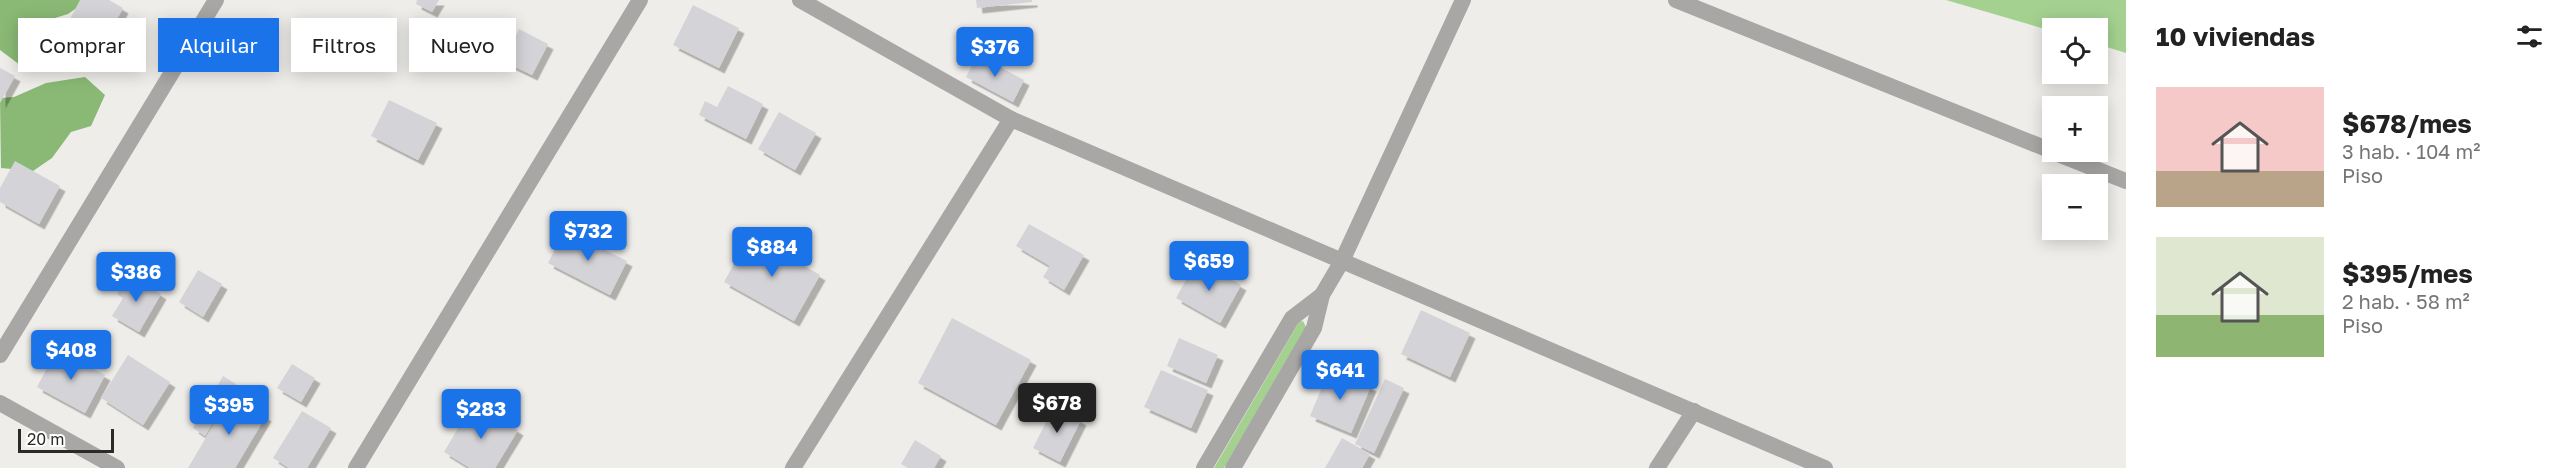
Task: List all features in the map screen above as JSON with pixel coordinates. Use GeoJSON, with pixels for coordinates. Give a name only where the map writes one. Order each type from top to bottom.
{"type":"FeatureCollection","features":[{"type":"Feature","properties":{"kind":"street"},"geometry":{"type":"LineString","coordinates":[[0,355],[216,0]]}},
{"type":"Feature","properties":{"kind":"street"},"geometry":{"type":"LineString","coordinates":[[356,468],[640,0]]}},
{"type":"Feature","properties":{"kind":"street"},"geometry":{"type":"LineString","coordinates":[[800,0],[1011,119],[1825,468]]}},
{"type":"Feature","properties":{"kind":"street"},"geometry":{"type":"LineString","coordinates":[[1233,468],[1314,328],[1322,296],[1342,261],[1463,0]]}},
{"type":"Feature","properties":{"kind":"street"},"geometry":{"type":"LineString","coordinates":[[1676,0],[2042,147]]}},
{"type":"Feature","properties":{"kind":"street"},"geometry":{"type":"LineString","coordinates":[[794,468],[1011,119]]}},
{"type":"Feature","properties":{"kind":"street"},"geometry":{"type":"LineString","coordinates":[[2079,162],[2126,181]]}},
{"type":"Feature","properties":{"kind":"street"},"geometry":{"type":"LineString","coordinates":[[1204,468],[1292,318],[1322,296]]}},
{"type":"Feature","properties":{"kind":"street"},"geometry":{"type":"LineString","coordinates":[[0,402],[117,468]]}},
{"type":"Feature","properties":{"kind":"street"},"geometry":{"type":"LineString","coordinates":[[1657,468],[1694,411]]}},
{"type":"Feature","properties":{"kind":"green space"},"geometry":{"type":"Polygon","coordinates":[[[0,0],[88,0],[68,14],[55,18],[18,18],[18,64],[0,50],[0,0]]]}},
{"type":"Feature","properties":{"kind":"green space"},"geometry":{"type":"Polygon","coordinates":[[[1946,0],[2126,0],[2126,53],[2108,47],[2108,18],[2042,18],[2042,28],[1946,0]]]}},
{"type":"Feature","properties":{"kind":"green space"},"geometry":{"type":"Polygon","coordinates":[[[85,77],[105,95],[91,126],[71,132],[52,158],[33,171],[1,168],[0,98],[14,97],[46,83],[85,77]]]}},
{"type":"Feature","properties":{"kind":"green space"},"geometry":{"type":"Polygon","coordinates":[[[1303,321],[1306,327],[1224,468],[1214,468],[1299,322],[1303,321]]]}},
{"type":"Feature","properties":{"kind":"building"},"geometry":{"type":"Polygon","coordinates":[[[80,0],[109,0],[123,8],[118,18],[71,18],[80,0]]]}},
{"type":"Feature","properties":{"kind":"building"},"geometry":{"type":"Polygon","coordinates":[[[417,0],[439,0],[432,12],[416,4],[417,0]]]}},
{"type":"Feature","properties":{"kind":"building"},"geometry":{"type":"Polygon","coordinates":[[[976,0],[1032,0],[1032,2],[977,8],[976,0]]]}},
{"type":"Feature","properties":{"kind":"building"},"geometry":{"type":"Polygon","coordinates":[[[693,5],[739,28],[719,68],[673,45],[693,5]]]}},
{"type":"Feature","properties":{"kind":"building"},"geometry":{"type":"Polygon","coordinates":[[[519,29],[548,44],[532,75],[516,67],[516,35],[519,29]]]}},
{"type":"Feature","properties":{"kind":"building"},"geometry":{"type":"Polygon","coordinates":[[[977,55],[1024,80],[1013,102],[966,77],[977,55]]]}},
{"type":"Feature","properties":{"kind":"building"},"geometry":{"type":"Polygon","coordinates":[[[0,68],[15,76],[0,103],[0,68]]]}},
{"type":"Feature","properties":{"kind":"building"},"geometry":{"type":"Polygon","coordinates":[[[728,86],[763,104],[746,139],[699,115],[705,101],[717,107],[728,86]]]}},
{"type":"Feature","properties":{"kind":"building"},"geometry":{"type":"Polygon","coordinates":[[[389,100],[437,123],[418,160],[371,136],[389,100]]]}},
{"type":"Feature","properties":{"kind":"building"},"geometry":{"type":"Polygon","coordinates":[[[779,112],[816,133],[795,170],[758,149],[779,112]]]}},
{"type":"Feature","properties":{"kind":"building"},"geometry":{"type":"Polygon","coordinates":[[[15,161],[60,186],[39,224],[0,202],[0,188],[15,161]]]}},
{"type":"Feature","properties":{"kind":"building"},"geometry":{"type":"Polygon","coordinates":[[[1029,224],[1084,255],[1064,290],[1043,277],[1050,266],[1016,246],[1029,224]]]}},
{"type":"Feature","properties":{"kind":"building"},"geometry":{"type":"Polygon","coordinates":[[[565,230],[627,261],[610,295],[548,263],[565,230]]]}},
{"type":"Feature","properties":{"kind":"building"},"geometry":{"type":"Polygon","coordinates":[[[750,235],[820,275],[794,321],[724,282],[750,235]]]}},
{"type":"Feature","properties":{"kind":"building"},"geometry":{"type":"Polygon","coordinates":[[[1197,260],[1241,285],[1220,323],[1176,298],[1197,260]]]}},
{"type":"Feature","properties":{"kind":"building"},"geometry":{"type":"Polygon","coordinates":[[[198,270],[222,284],[203,317],[179,302],[198,270]]]}},
{"type":"Feature","properties":{"kind":"building"},"geometry":{"type":"Polygon","coordinates":[[[129,274],[161,294],[139,332],[112,316],[123,298],[117,294],[129,274]]]}},
{"type":"Feature","properties":{"kind":"building"},"geometry":{"type":"Polygon","coordinates":[[[1421,310],[1470,333],[1450,377],[1401,354],[1421,310]]]}},
{"type":"Feature","properties":{"kind":"building"},"geometry":{"type":"Polygon","coordinates":[[[952,318],[1031,360],[996,425],[918,383],[952,318]]]}},
{"type":"Feature","properties":{"kind":"building"},"geometry":{"type":"Polygon","coordinates":[[[1179,338],[1218,355],[1206,383],[1167,366],[1179,338]]]}},
{"type":"Feature","properties":{"kind":"building"},"geometry":{"type":"Polygon","coordinates":[[[57,349],[105,375],[85,413],[37,387],[57,349]]]}},
{"type":"Feature","properties":{"kind":"building"},"geometry":{"type":"Polygon","coordinates":[[[128,355],[170,382],[143,425],[101,398],[128,355]]]}},
{"type":"Feature","properties":{"kind":"building"},"geometry":{"type":"Polygon","coordinates":[[[292,364],[315,378],[301,402],[277,388],[292,364]]]}},
{"type":"Feature","properties":{"kind":"building"},"geometry":{"type":"Polygon","coordinates":[[[1330,368],[1371,386],[1351,433],[1310,416],[1330,368]]]}},
{"type":"Feature","properties":{"kind":"building"},"geometry":{"type":"Polygon","coordinates":[[[1161,370],[1208,390],[1191,428],[1144,407],[1161,370]]]}},
{"type":"Feature","properties":{"kind":"building"},"geometry":{"type":"Polygon","coordinates":[[[223,376],[236,384],[205,436],[193,428],[223,376]]]}},
{"type":"Feature","properties":{"kind":"building"},"geometry":{"type":"Polygon","coordinates":[[[1385,379],[1404,388],[1374,453],[1355,444],[1385,379]]]}},
{"type":"Feature","properties":{"kind":"building"},"geometry":{"type":"Polygon","coordinates":[[[231,395],[266,416],[235,468],[188,468],[231,395]]]}},
{"type":"Feature","properties":{"kind":"building"},"geometry":{"type":"Polygon","coordinates":[[[473,403],[518,430],[495,468],[470,468],[444,452],[473,403]]]}},
{"type":"Feature","properties":{"kind":"building"},"geometry":{"type":"Polygon","coordinates":[[[1054,406],[1081,420],[1060,462],[1033,448],[1054,406]]]}},
{"type":"Feature","properties":{"kind":"building"},"geometry":{"type":"Polygon","coordinates":[[[302,411],[331,428],[307,468],[289,468],[273,458],[302,411]]]}},
{"type":"Feature","properties":{"kind":"building"},"geometry":{"type":"Polygon","coordinates":[[[1342,438],[1370,454],[1362,468],[1325,468],[1342,438]]]}},
{"type":"Feature","properties":{"kind":"building"},"geometry":{"type":"Polygon","coordinates":[[[915,440],[941,456],[934,468],[908,468],[901,464],[915,440]]]}}]}
